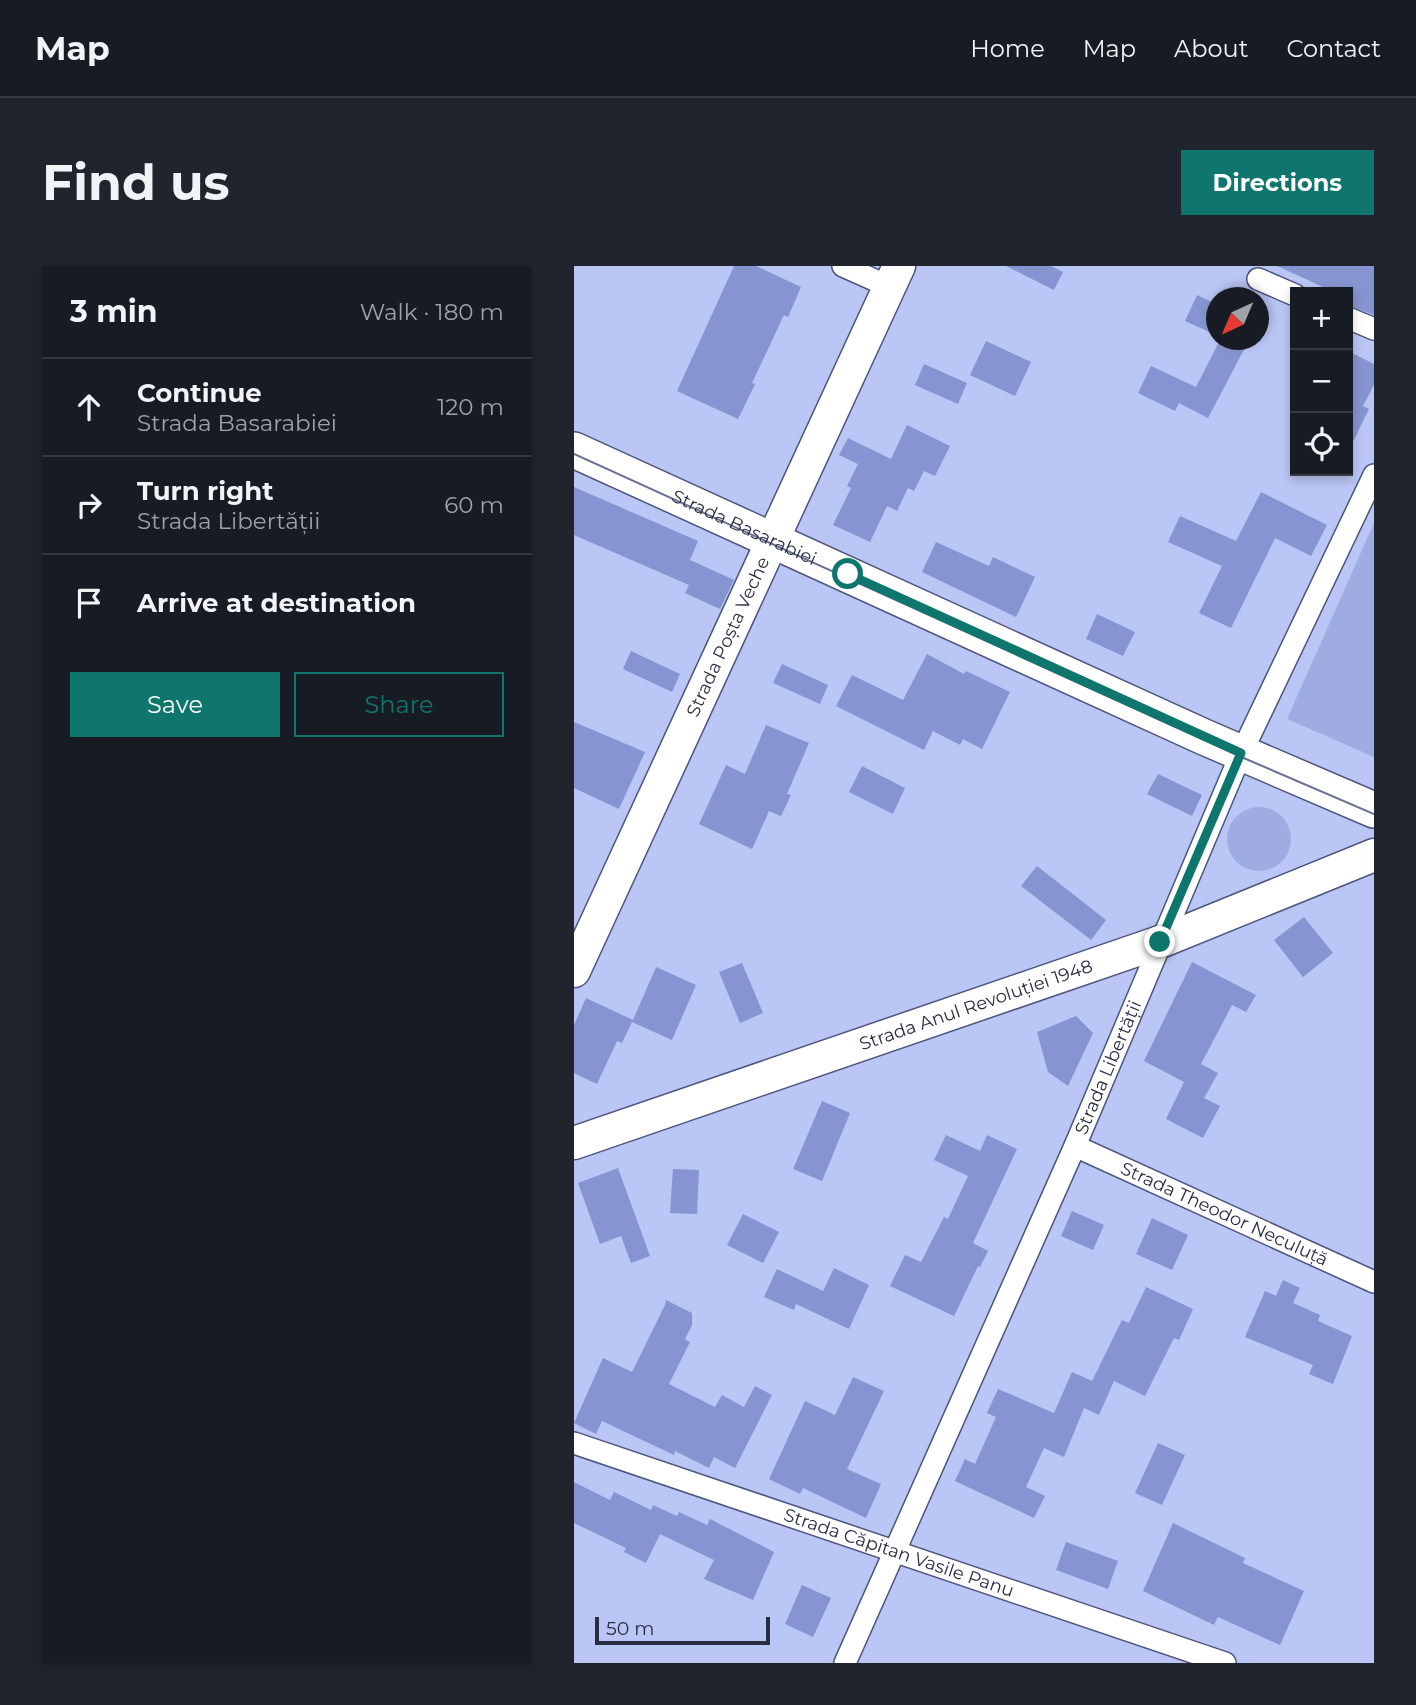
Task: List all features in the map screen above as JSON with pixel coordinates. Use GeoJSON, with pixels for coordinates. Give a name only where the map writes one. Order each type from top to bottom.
{"type":"FeatureCollection","features":[{"type":"Feature","properties":{"kind":"main road","name":"Strada Basarabiei"},"geometry":{"type":"LineString","coordinates":[[574,450],[1241,753],[1374,810]]}},
{"type":"Feature","properties":{"kind":"street"},"geometry":{"type":"LineString","coordinates":[[843,266],[894,276]]}},
{"type":"Feature","properties":{"kind":"street","name":"Strada Poșta Veche"},"geometry":{"type":"LineString","coordinates":[[574,971],[894,276]]}},
{"type":"Feature","properties":{"kind":"street"},"geometry":{"type":"LineString","coordinates":[[1258,279],[1290,293]]}},
{"type":"Feature","properties":{"kind":"street"},"geometry":{"type":"LineString","coordinates":[[1353,320],[1374,329]]}},
{"type":"Feature","properties":{"kind":"street","name":"Strada Libertății"},"geometry":{"type":"LineString","coordinates":[[845,1663],[1075,1146],[1241,753],[1374,475]]}},
{"type":"Feature","properties":{"kind":"street","name":"Strada Anul Revoluției 1948"},"geometry":{"type":"LineString","coordinates":[[574,1143],[1160,942],[1374,855]]}},
{"type":"Feature","properties":{"kind":"street","name":"Strada Theodor Neculuță"},"geometry":{"type":"LineString","coordinates":[[1075,1146],[1374,1282]]}},
{"type":"Feature","properties":{"kind":"street","name":"Strada Căpitan Vasile Panu"},"geometry":{"type":"LineString","coordinates":[[574,1443],[1225,1663]]}},
{"type":"Feature","properties":{"kind":"shaded area"},"geometry":{"type":"Polygon","coordinates":[[[1374,523],[1374,757],[1287,719],[1374,523]]]}},
{"type":"Feature","properties":{"kind":"shaded area"},"geometry":{"type":"Polygon","coordinates":[[[1259,807],[1277,813],[1285,821],[1291,839],[1285,857],[1277,865],[1259,871],[1241,865],[1233,857],[1227,839],[1233,821],[1241,813],[1259,807]]]}},
{"type":"Feature","properties":{"kind":"building"},"geometry":{"type":"Polygon","coordinates":[[[734,266],[756,266],[801,287],[788,317],[784,315],[738,419],[677,391],[734,266]]]}},
{"type":"Feature","properties":{"kind":"building"},"geometry":{"type":"Polygon","coordinates":[[[1006,266],[1051,266],[1063,272],[1054,290],[1006,266]]]}},
{"type":"Feature","properties":{"kind":"building"},"geometry":{"type":"Polygon","coordinates":[[[1277,266],[1374,266],[1374,315],[1353,307],[1353,287],[1323,287],[1277,266]]]}},
{"type":"Feature","properties":{"kind":"building"},"geometry":{"type":"Polygon","coordinates":[[[1197,295],[1206,299],[1206,330],[1185,321],[1197,295]]]}},
{"type":"Feature","properties":{"kind":"building"},"geometry":{"type":"Polygon","coordinates":[[[986,341],[1031,362],[1015,396],[970,375],[986,341]]]}},
{"type":"Feature","properties":{"kind":"building"},"geometry":{"type":"Polygon","coordinates":[[[1215,350],[1244,350],[1208,418],[1179,403],[1175,411],[1138,393],[1151,366],[1196,387],[1215,350]]]}},
{"type":"Feature","properties":{"kind":"building"},"geometry":{"type":"Polygon","coordinates":[[[1353,354],[1374,364],[1374,385],[1363,406],[1369,409],[1353,442],[1353,354]]]}},
{"type":"Feature","properties":{"kind":"building"},"geometry":{"type":"Polygon","coordinates":[[[924,364],[967,383],[958,404],[915,385],[924,364]]]}},
{"type":"Feature","properties":{"kind":"building"},"geometry":{"type":"Polygon","coordinates":[[[907,425],[950,446],[935,476],[924,471],[914,491],[908,488],[897,511],[887,506],[870,542],[833,525],[851,488],[847,486],[858,464],[839,455],[848,438],[891,459],[907,425]]]}},
{"type":"Feature","properties":{"kind":"building"},"geometry":{"type":"Polygon","coordinates":[[[574,487],[698,541],[690,560],[734,580],[720,609],[685,593],[689,585],[574,535],[574,487]]]}},
{"type":"Feature","properties":{"kind":"building"},"geometry":{"type":"Polygon","coordinates":[[[1261,492],[1327,525],[1311,556],[1275,538],[1231,628],[1199,613],[1222,566],[1168,542],[1180,516],[1236,541],[1261,492]]]}},
{"type":"Feature","properties":{"kind":"building"},"geometry":{"type":"Polygon","coordinates":[[[936,542],[989,566],[993,557],[1035,577],[1016,617],[922,572],[936,542]]]}},
{"type":"Feature","properties":{"kind":"building"},"geometry":{"type":"Polygon","coordinates":[[[1097,614],[1135,632],[1123,656],[1086,639],[1097,614]]]}},
{"type":"Feature","properties":{"kind":"building"},"geometry":{"type":"Polygon","coordinates":[[[631,651],[680,674],[672,692],[623,669],[631,651]]]}},
{"type":"Feature","properties":{"kind":"building"},"geometry":{"type":"Polygon","coordinates":[[[927,654],[964,674],[966,671],[1010,692],[982,749],[963,739],[960,745],[933,731],[924,750],[836,706],[852,675],[903,700],[927,654]]]}},
{"type":"Feature","properties":{"kind":"building"},"geometry":{"type":"Polygon","coordinates":[[[782,664],[828,685],[820,704],[773,683],[782,664]]]}},
{"type":"Feature","properties":{"kind":"building"},"geometry":{"type":"Polygon","coordinates":[[[574,722],[645,752],[619,809],[574,788],[574,722]]]}},
{"type":"Feature","properties":{"kind":"building"},"geometry":{"type":"Polygon","coordinates":[[[766,725],[809,743],[787,794],[791,795],[781,816],[769,811],[752,849],[699,824],[726,765],[745,774],[766,725]]]}},
{"type":"Feature","properties":{"kind":"building"},"geometry":{"type":"Polygon","coordinates":[[[862,766],[905,788],[893,814],[849,792],[862,766]]]}},
{"type":"Feature","properties":{"kind":"building"},"geometry":{"type":"Polygon","coordinates":[[[1158,774],[1202,795],[1192,816],[1147,794],[1158,774]]]}},
{"type":"Feature","properties":{"kind":"building"},"geometry":{"type":"Polygon","coordinates":[[[1037,866],[1106,920],[1091,940],[1021,886],[1037,866]]]}},
{"type":"Feature","properties":{"kind":"building"},"geometry":{"type":"Polygon","coordinates":[[[1304,917],[1333,953],[1303,977],[1274,940],[1304,917]]]}},
{"type":"Feature","properties":{"kind":"building"},"geometry":{"type":"Polygon","coordinates":[[[1192,962],[1256,995],[1246,1012],[1232,1005],[1201,1064],[1218,1073],[1204,1098],[1220,1106],[1203,1138],[1166,1119],[1184,1082],[1144,1061],[1192,962]]]}},
{"type":"Feature","properties":{"kind":"building"},"geometry":{"type":"Polygon","coordinates":[[[742,963],[763,1013],[740,1023],[719,972],[742,963]]]}},
{"type":"Feature","properties":{"kind":"building"},"geometry":{"type":"Polygon","coordinates":[[[656,967],[696,985],[672,1040],[632,1022],[622,1043],[617,1041],[597,1084],[574,1073],[574,1025],[586,998],[633,1020],[656,967]]]}},
{"type":"Feature","properties":{"kind":"building"},"geometry":{"type":"Polygon","coordinates":[[[1076,1016],[1093,1033],[1068,1086],[1048,1072],[1037,1032],[1076,1016]]]}},
{"type":"Feature","properties":{"kind":"building"},"geometry":{"type":"Polygon","coordinates":[[[822,1101],[850,1113],[822,1181],[793,1169],[822,1101]]]}},
{"type":"Feature","properties":{"kind":"building"},"geometry":{"type":"Polygon","coordinates":[[[946,1135],[980,1151],[987,1135],[1017,1149],[973,1243],[988,1251],[954,1316],[890,1286],[905,1255],[921,1262],[944,1217],[948,1219],[968,1176],[934,1160],[946,1135]]]}},
{"type":"Feature","properties":{"kind":"building"},"geometry":{"type":"Polygon","coordinates":[[[618,1168],[650,1256],[631,1263],[621,1236],[600,1244],[578,1183],[618,1168]]]}},
{"type":"Feature","properties":{"kind":"building"},"geometry":{"type":"Polygon","coordinates":[[[673,1169],[699,1170],[697,1214],[670,1213],[673,1169]]]}},
{"type":"Feature","properties":{"kind":"building"},"geometry":{"type":"Polygon","coordinates":[[[1072,1211],[1104,1225],[1093,1250],[1061,1236],[1072,1211]]]}},
{"type":"Feature","properties":{"kind":"building"},"geometry":{"type":"Polygon","coordinates":[[[743,1214],[779,1232],[763,1263],[727,1245],[743,1214]]]}},
{"type":"Feature","properties":{"kind":"building"},"geometry":{"type":"Polygon","coordinates":[[[1152,1218],[1188,1235],[1172,1270],[1136,1254],[1152,1218]]]}},
{"type":"Feature","properties":{"kind":"building"},"geometry":{"type":"Polygon","coordinates":[[[834,1268],[869,1285],[849,1329],[796,1304],[794,1310],[764,1297],[777,1269],[823,1291],[834,1268]]]}},
{"type":"Feature","properties":{"kind":"building"},"geometry":{"type":"Polygon","coordinates":[[[1283,1280],[1300,1288],[1293,1303],[1320,1315],[1318,1321],[1352,1336],[1333,1384],[1309,1374],[1313,1365],[1245,1337],[1265,1291],[1276,1296],[1283,1280]]]}},
{"type":"Feature","properties":{"kind":"building"},"geometry":{"type":"Polygon","coordinates":[[[1146,1287],[1193,1309],[1179,1340],[1174,1338],[1145,1396],[1114,1381],[1099,1415],[1084,1408],[1064,1457],[1044,1448],[1026,1487],[1045,1496],[1034,1518],[955,1481],[965,1459],[975,1464],[996,1417],[987,1413],[998,1389],[1054,1413],[1072,1372],[1092,1381],[1122,1320],[1129,1323],[1146,1287]]]}},
{"type":"Feature","properties":{"kind":"building"},"geometry":{"type":"Polygon","coordinates":[[[666,1300],[692,1313],[692,1325],[685,1339],[690,1342],[669,1384],[715,1407],[722,1395],[744,1407],[755,1386],[772,1395],[735,1468],[714,1457],[709,1468],[675,1451],[674,1455],[602,1421],[596,1434],[574,1423],[603,1358],[632,1372],[666,1300]]]}},
{"type":"Feature","properties":{"kind":"building"},"geometry":{"type":"Polygon","coordinates":[[[853,1377],[884,1391],[847,1469],[881,1484],[866,1518],[803,1488],[800,1494],[769,1479],[805,1401],[835,1415],[853,1377]]]}},
{"type":"Feature","properties":{"kind":"building"},"geometry":{"type":"Polygon","coordinates":[[[1158,1443],[1185,1455],[1162,1505],[1135,1493],[1158,1443]]]}},
{"type":"Feature","properties":{"kind":"building"},"geometry":{"type":"Polygon","coordinates":[[[574,1482],[610,1500],[614,1492],[651,1510],[653,1505],[677,1516],[679,1512],[707,1525],[710,1519],[774,1552],[753,1600],[704,1579],[714,1560],[660,1534],[646,1563],[624,1552],[626,1548],[574,1523],[574,1482]]]}},
{"type":"Feature","properties":{"kind":"building"},"geometry":{"type":"Polygon","coordinates":[[[1173,1523],[1245,1558],[1243,1563],[1304,1591],[1280,1645],[1218,1617],[1214,1625],[1143,1591],[1173,1523]]]}},
{"type":"Feature","properties":{"kind":"building"},"geometry":{"type":"Polygon","coordinates":[[[1066,1542],[1118,1561],[1108,1589],[1056,1570],[1066,1542]]]}},
{"type":"Feature","properties":{"kind":"building"},"geometry":{"type":"Polygon","coordinates":[[[802,1585],[831,1598],[813,1637],[785,1624],[802,1585]]]}},
{"type":"Feature","properties":{"kind":"tram line"},"geometry":{"type":"LineString","coordinates":[[574,454],[1246,759],[1374,814]]}},
{"type":"Feature","properties":{"kind":"route"},"geometry":{"type":"LineString","coordinates":[[848,574],[1241,753],[1160,942]]}}]}
